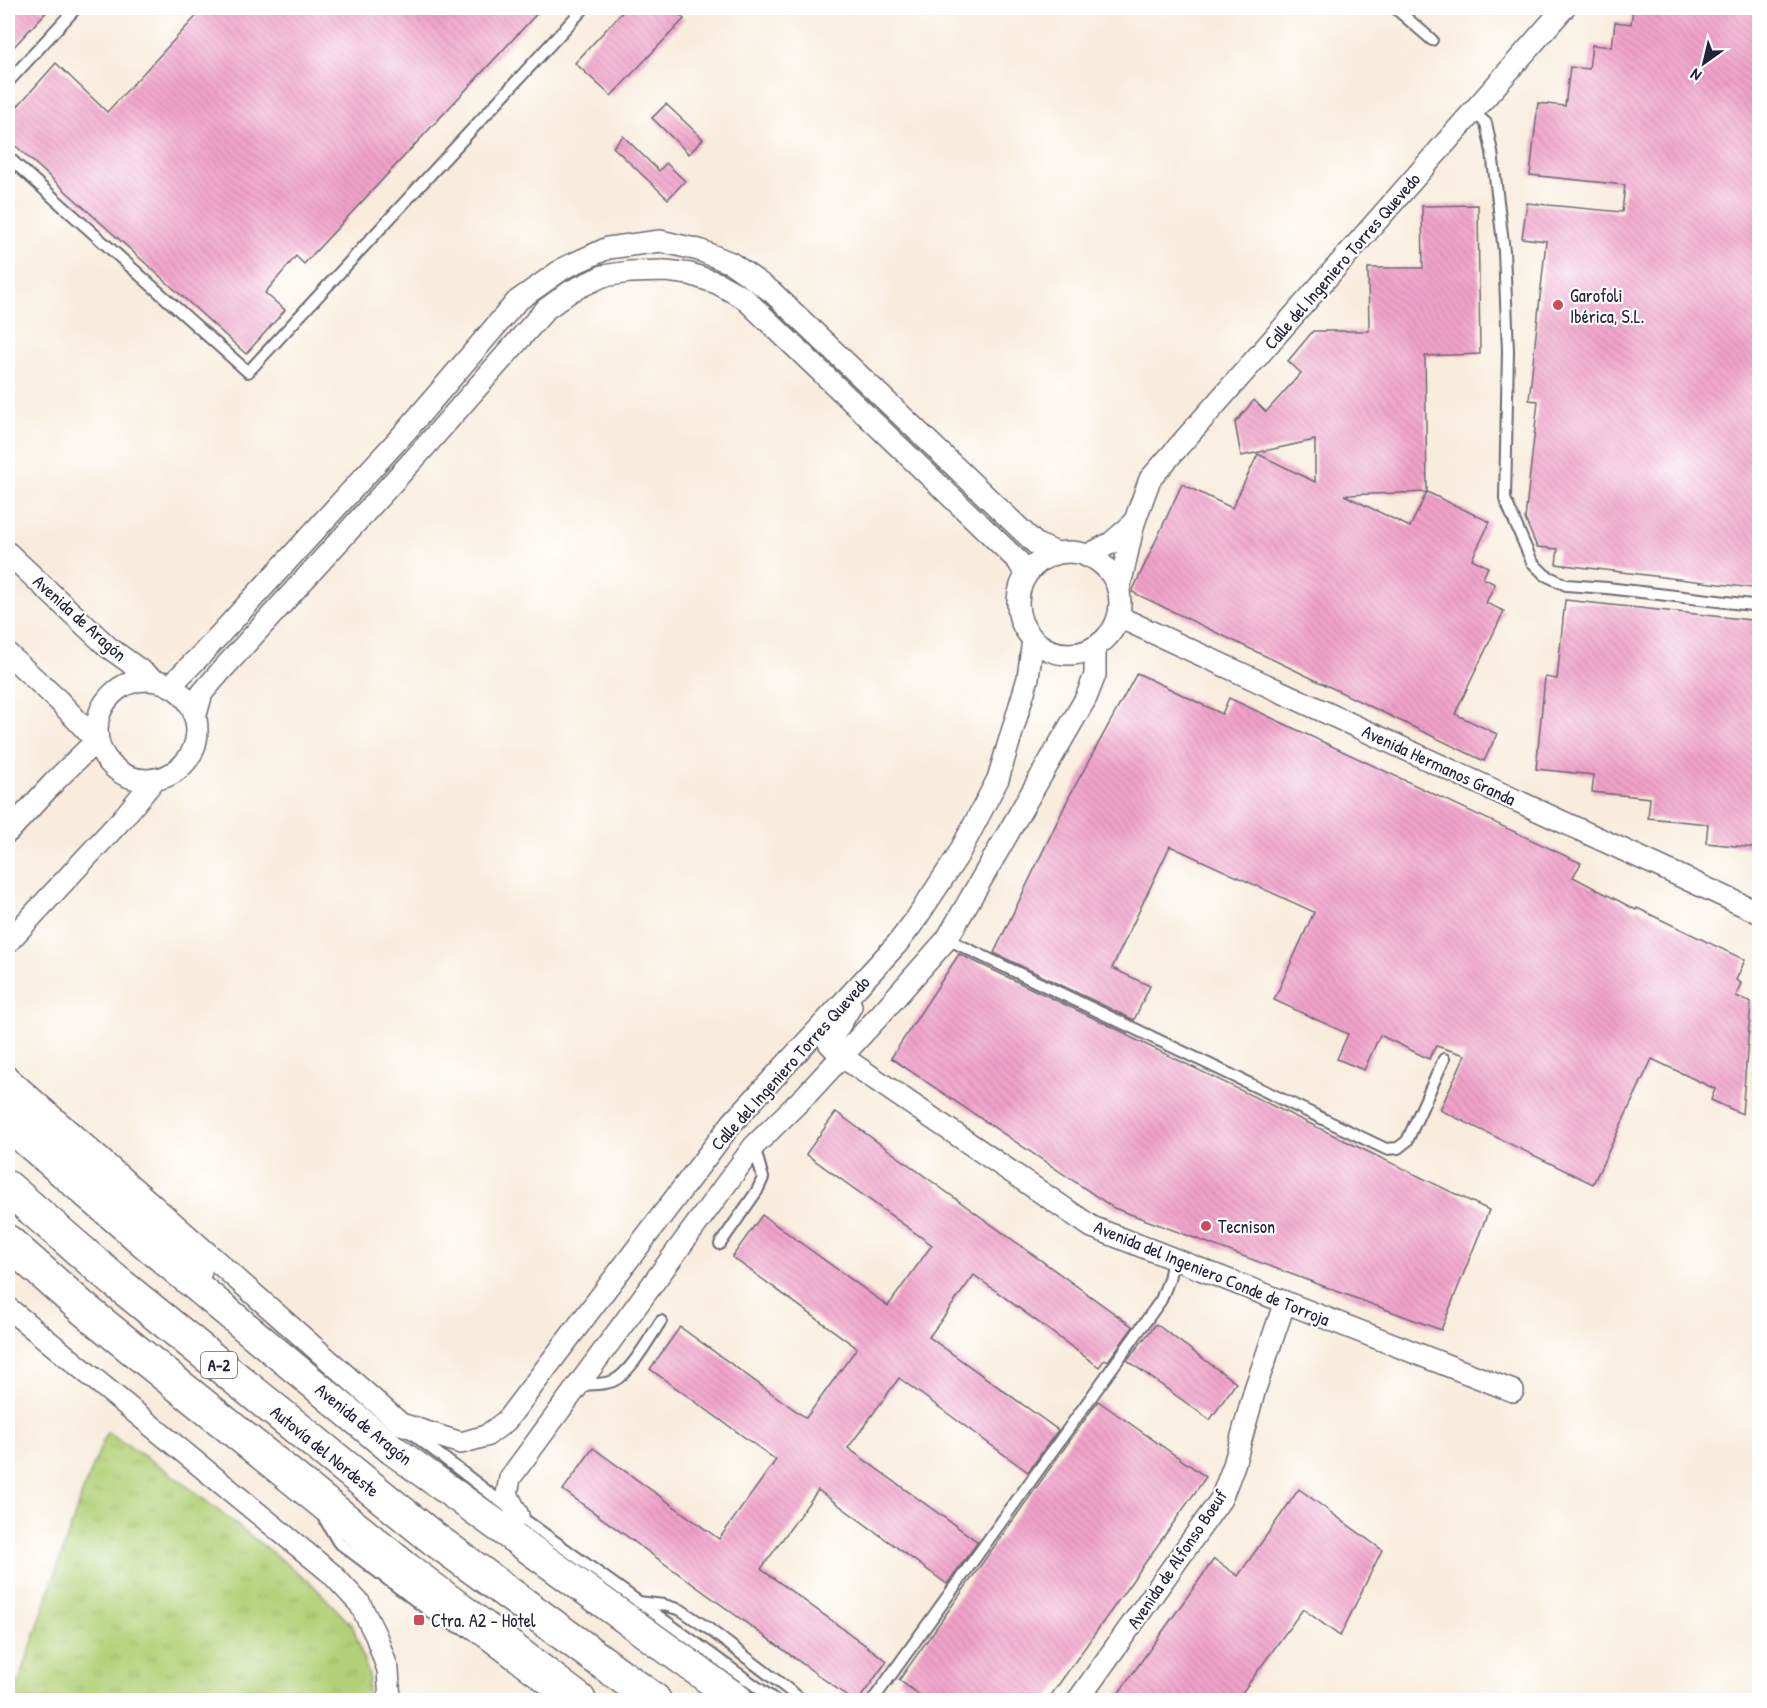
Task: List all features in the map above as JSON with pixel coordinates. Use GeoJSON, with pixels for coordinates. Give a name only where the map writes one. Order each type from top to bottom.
{"type":"FeatureCollection","features":[{"type":"Feature","properties":{"kind":"highway","name":"Autovía del Nordeste"},"geometry":{"type":"LineString","coordinates":[[8,1188],[114,1280],[433,1538],[654,1701]]}},
{"type":"Feature","properties":{"kind":"highway","name":"A-2"},"geometry":{"type":"LineString","coordinates":[[8,1242],[85,1310],[307,1490],[579,1701]]}},
{"type":"Feature","properties":{"kind":"street","name":"Calle del Ingeniero Torres Quevedo"},"geometry":{"type":"LineString","coordinates":[[1119,590],[1134,523],[1150,479],[1564,8]]}},
{"type":"Feature","properties":{"kind":"street"},"geometry":{"type":"LineString","coordinates":[[162,683],[202,654],[406,431],[517,302],[564,268],[608,248],[660,241],[699,250],[731,262],[755,278],[1036,544],[1057,553]]}},
{"type":"Feature","properties":{"kind":"street"},"geometry":{"type":"LineString","coordinates":[[195,718],[202,693],[424,448],[523,333],[546,309],[571,291],[603,276],[630,272],[666,271],[690,274],[717,283],[744,298],[1018,561],[1026,575]]}},
{"type":"Feature","properties":{"kind":"street","name":"Calle del Ingeniero Torres Quevedo"},"geometry":{"type":"LineString","coordinates":[[1086,556],[1111,543],[1134,523]]}},
{"type":"Feature","properties":{"kind":"street"},"geometry":{"type":"LineString","coordinates":[[1077,552],[1086,556],[1095,559],[1110,572],[1119,590],[1121,603],[1119,616],[1114,629],[1095,647],[1083,653],[1069,655],[1056,653],[1044,648],[1024,628],[1019,615],[1019,594],[1026,575],[1034,565],[1045,558],[1057,553],[1077,552]]}},
{"type":"Feature","properties":{"kind":"street","name":"Avenida de Aragón"},"geometry":{"type":"LineString","coordinates":[[8,554],[108,647],[162,683]]}},
{"type":"Feature","properties":{"kind":"street","name":"Avenida Hermanos Granda"},"geometry":{"type":"LineString","coordinates":[[1119,616],[1760,913]]}},
{"type":"Feature","properties":{"kind":"street","name":"Calle del Ingeniero Torres Quevedo"},"geometry":{"type":"LineString","coordinates":[[397,1437],[461,1443],[486,1436],[506,1421],[732,1123],[897,944],[957,857],[998,779],[1028,678],[1033,639]]}},
{"type":"Feature","properties":{"kind":"street","name":"Calle del Ingeniero Torres Quevedo"},"geometry":{"type":"LineString","coordinates":[[518,1515],[507,1494],[510,1478],[754,1146],[880,1015],[948,939],[1086,698],[1095,675],[1095,647]]}},
{"type":"Feature","properties":{"kind":"street"},"geometry":{"type":"LineString","coordinates":[[8,654],[58,700],[88,732],[97,738]]}},
{"type":"Feature","properties":{"kind":"street"},"geometry":{"type":"LineString","coordinates":[[138,681],[162,683],[181,694],[190,705],[195,718],[197,732],[188,758],[180,768],[155,779],[132,777],[112,766],[103,754],[97,738],[102,706],[111,694],[138,681]]}},
{"type":"Feature","properties":{"kind":"street"},"geometry":{"type":"LineString","coordinates":[[8,832],[97,738]]}},
{"type":"Feature","properties":{"kind":"street"},"geometry":{"type":"LineString","coordinates":[[8,942],[123,818],[155,779]]}},
{"type":"Feature","properties":{"kind":"street"},"geometry":{"type":"LineString","coordinates":[[841,1056],[829,1043],[869,973]]}},
{"type":"Feature","properties":{"kind":"street","name":"Avenida del Ingeniero Conde de Torroja"},"geometry":{"type":"LineString","coordinates":[[841,1056],[1092,1227],[1513,1390]]}},
{"type":"Feature","properties":{"kind":"street"},"geometry":{"type":"LineString","coordinates":[[8,1077],[397,1437]]}},
{"type":"Feature","properties":{"kind":"street"},"geometry":{"type":"LineString","coordinates":[[8,1100],[397,1437]]}},
{"type":"Feature","properties":{"kind":"street","name":"Avenida de Aragón"},"geometry":{"type":"LineString","coordinates":[[8,1125],[147,1245],[738,1701]]}},
{"type":"Feature","properties":{"kind":"street","name":"Avenida de Alfonso Boeuf"},"geometry":{"type":"LineString","coordinates":[[1078,1701],[1221,1499],[1234,1466],[1255,1389],[1285,1302]]}},
{"type":"Feature","properties":{"kind":"street"},"geometry":{"type":"LineString","coordinates":[[8,1308],[332,1574],[360,1604],[376,1636],[388,1670],[390,1701]]}},
{"type":"Feature","properties":{"kind":"lane"},"geometry":{"type":"LineString","coordinates":[[8,81],[76,8]]}},
{"type":"Feature","properties":{"kind":"lane"},"geometry":{"type":"LineString","coordinates":[[8,157],[248,372],[584,8]]}},
{"type":"Feature","properties":{"kind":"lane"},"geometry":{"type":"LineString","coordinates":[[1395,8],[1432,40]]}},
{"type":"Feature","properties":{"kind":"lane"},"geometry":{"type":"LineString","coordinates":[[1473,112],[1486,123],[1492,152],[1504,251],[1508,351],[1505,499],[1532,562],[1545,575],[1566,585],[1760,606]]}},
{"type":"Feature","properties":{"kind":"lane"},"geometry":{"type":"LineString","coordinates":[[948,939],[1386,1149],[1398,1148],[1407,1141],[1444,1059]]}},
{"type":"Feature","properties":{"kind":"lane"},"geometry":{"type":"LineString","coordinates":[[720,1244],[757,1191],[763,1178],[754,1146]]}},
{"type":"Feature","properties":{"kind":"lane"},"geometry":{"type":"LineString","coordinates":[[873,1701],[1155,1309],[1169,1279],[1173,1260]]}},
{"type":"Feature","properties":{"kind":"lane"},"geometry":{"type":"LineString","coordinates":[[579,1385],[615,1380],[627,1369],[661,1322]]}},
{"type":"Feature","properties":{"kind":"lane"},"geometry":{"type":"LineString","coordinates":[[397,1437],[421,1441],[636,1602],[775,1701]]}},
{"type":"Feature","properties":{"kind":"lane"},"geometry":{"type":"LineString","coordinates":[[636,1602],[664,1605],[681,1610],[802,1701]]}},
{"type":"Feature","properties":{"kind":"green space"},"geometry":{"type":"Polygon","coordinates":[[[107,1432],[170,1473],[311,1583],[353,1627],[369,1676],[367,1700],[13,1700],[83,1491],[107,1432]]]}},
{"type":"Feature","properties":{"kind":"building"},"geometry":{"type":"Polygon","coordinates":[[[8,8],[50,8],[8,53],[8,8]]]}},
{"type":"Feature","properties":{"kind":"building"},"geometry":{"type":"Polygon","coordinates":[[[204,8],[542,8],[304,264],[296,256],[265,293],[285,310],[246,354],[8,139],[8,117],[56,63],[107,112],[204,8]]]}},
{"type":"Feature","properties":{"kind":"building"},"geometry":{"type":"Polygon","coordinates":[[[626,8],[672,8],[684,19],[611,96],[575,63],[626,8]]]}},
{"type":"Feature","properties":{"kind":"building"},"geometry":{"type":"Polygon","coordinates":[[[1633,8],[1760,8],[1760,589],[1556,564],[1558,549],[1537,547],[1525,519],[1538,401],[1529,400],[1546,241],[1522,238],[1527,203],[1622,212],[1625,185],[1530,175],[1538,103],[1565,106],[1570,67],[1589,69],[1592,45],[1612,47],[1615,22],[1631,24],[1633,8]]]}},
{"type":"Feature","properties":{"kind":"building"},"geometry":{"type":"Polygon","coordinates":[[[666,104],[703,139],[689,154],[652,118],[666,104]]]}},
{"type":"Feature","properties":{"kind":"building"},"geometry":{"type":"Polygon","coordinates":[[[623,136],[659,171],[666,163],[685,181],[668,199],[613,147],[623,136]]]}},
{"type":"Feature","properties":{"kind":"building"},"geometry":{"type":"Polygon","coordinates":[[[1478,205],[1480,354],[1425,356],[1427,492],[1490,522],[1472,559],[1488,567],[1483,578],[1495,584],[1486,603],[1504,611],[1455,714],[1497,734],[1484,761],[1132,592],[1182,484],[1232,508],[1258,454],[1315,482],[1315,440],[1241,456],[1235,423],[1254,400],[1266,412],[1301,373],[1288,361],[1313,331],[1369,331],[1368,268],[1423,268],[1422,206],[1478,205]],[[1427,492],[1344,495],[1410,527],[1427,492]]]}},
{"type":"Feature","properties":{"kind":"building"},"geometry":{"type":"Polygon","coordinates":[[[1565,600],[1760,621],[1760,806],[1755,848],[1706,843],[1708,824],[1648,818],[1650,798],[1592,792],[1594,775],[1536,769],[1545,677],[1557,679],[1565,600]]]}},
{"type":"Feature","properties":{"kind":"building"},"geometry":{"type":"Polygon","coordinates":[[[1137,673],[1222,714],[1229,698],[1581,863],[1573,877],[1636,910],[1637,908],[1745,960],[1736,980],[1741,983],[1736,996],[1751,1002],[1742,1114],[1711,1100],[1715,1089],[1652,1059],[1593,1184],[1440,1110],[1465,1055],[1436,1046],[1429,1059],[1380,1035],[1364,1070],[1337,1059],[1348,1034],[1274,1000],[1314,912],[1170,846],[1112,968],[1150,986],[1134,1020],[994,953],[1069,797],[1137,673]]]}},
{"type":"Feature","properties":{"kind":"building"},"geometry":{"type":"Polygon","coordinates":[[[959,954],[1489,1210],[1441,1330],[1114,1208],[891,1058],[959,954]]]}},
{"type":"Feature","properties":{"kind":"building"},"geometry":{"type":"Polygon","coordinates":[[[836,1112],[1133,1327],[1108,1361],[1105,1359],[1099,1367],[974,1275],[929,1337],[1058,1430],[1028,1472],[899,1378],[848,1448],[978,1542],[947,1584],[818,1490],[761,1569],[887,1661],[858,1701],[854,1701],[563,1490],[593,1448],[719,1539],[776,1460],[650,1369],[680,1327],[806,1418],[857,1348],[732,1257],[762,1215],[888,1306],[932,1245],[806,1154],[836,1112]]]}},
{"type":"Feature","properties":{"kind":"building"},"geometry":{"type":"Polygon","coordinates":[[[1156,1324],[1236,1383],[1210,1420],[1127,1360],[1156,1324]]]}},
{"type":"Feature","properties":{"kind":"building"},"geometry":{"type":"Polygon","coordinates":[[[1098,1401],[1206,1477],[1047,1701],[928,1701],[899,1680],[1098,1401]]]}},
{"type":"Feature","properties":{"kind":"building"},"geometry":{"type":"Polygon","coordinates":[[[1299,1489],[1382,1550],[1340,1636],[1303,1609],[1236,1701],[1113,1701],[1214,1559],[1238,1576],[1299,1489]]]}},
{"type":"Feature","properties":{"kind":"place","name":"Garofoli Ibérica, S.L."},"geometry":{"type":"Point","coordinates":[1558,305]}},
{"type":"Feature","properties":{"kind":"place","name":"Tecnison"},"geometry":{"type":"Point","coordinates":[1206,1226]}},
{"type":"Feature","properties":{"kind":"place","name":"Ctra. A2 - Hotel"},"geometry":{"type":"Point","coordinates":[419,1620]}}]}
